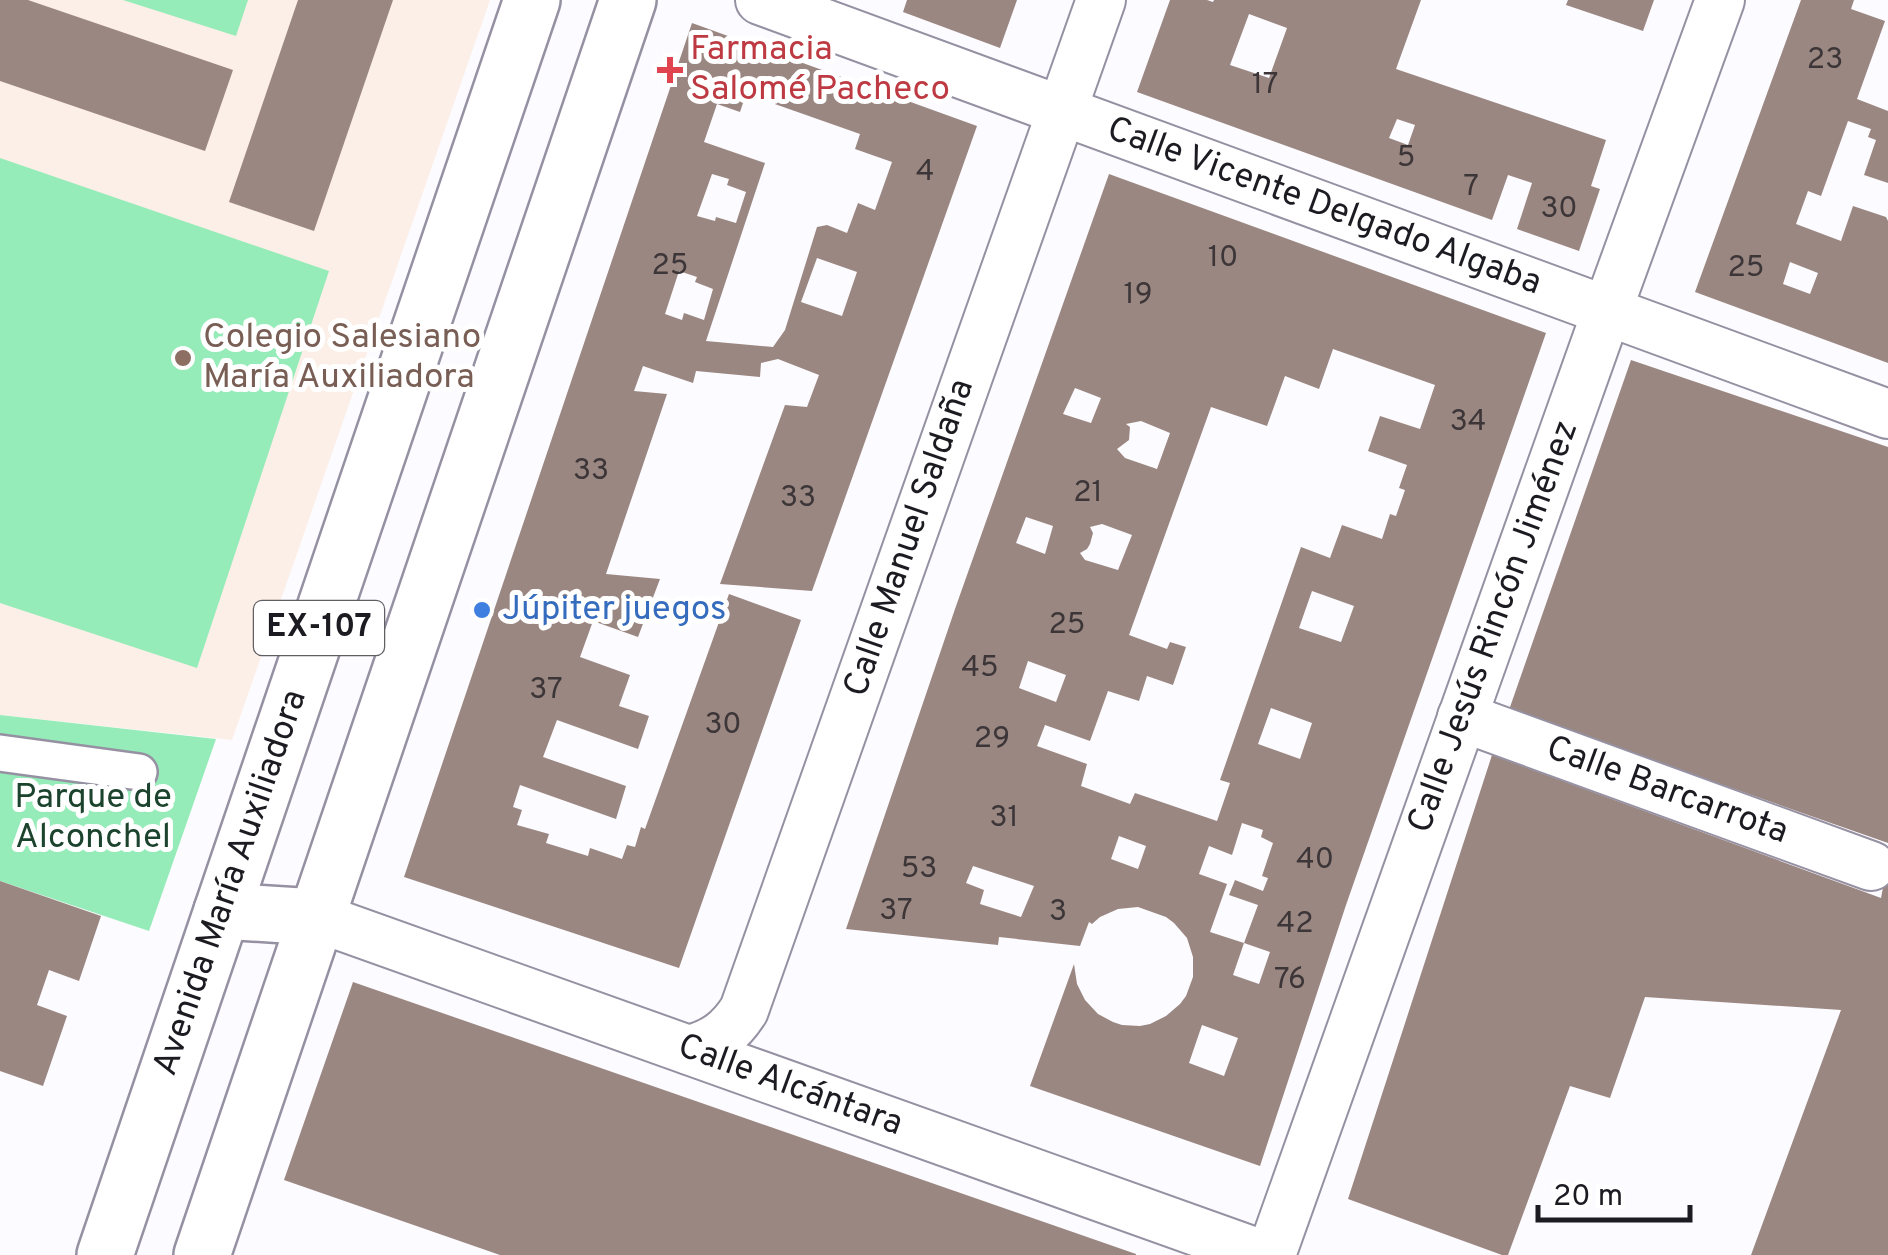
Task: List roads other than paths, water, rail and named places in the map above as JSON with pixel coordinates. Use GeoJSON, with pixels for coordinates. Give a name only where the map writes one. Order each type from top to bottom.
{"type":"FeatureCollection","features":[{"type":"Feature","properties":{"kind":"main road","name":"Avenida María Auxiliadora"},"geometry":{"type":"LineString","coordinates":[[105,1255],[532,0]]}},
{"type":"Feature","properties":{"kind":"main road","name":"EX-107"},"geometry":{"type":"LineString","coordinates":[[216,1251],[316,917],[628,0]]}},
{"type":"Feature","properties":{"kind":"main road"},"geometry":{"type":"LineString","coordinates":[[222,911],[316,917]]}},
{"type":"Feature","properties":{"kind":"street","name":"Calle Vicente Delgado Algaba"},"geometry":{"type":"LineString","coordinates":[[760,0],[1888,414]]}},
{"type":"Feature","properties":{"kind":"street","name":"Calle Manuel Saldaña"},"geometry":{"type":"LineString","coordinates":[[689,1050],[722,1036],[744,1010],[1101,0]]}},
{"type":"Feature","properties":{"kind":"street","name":"Calle Jesús Rincón Jiménez"},"geometry":{"type":"LineString","coordinates":[[1271,1255],[1720,0]]}},
{"type":"Feature","properties":{"kind":"street","name":"Calle Barcarrota"},"geometry":{"type":"LineString","coordinates":[[1462,717],[1871,866]]}},
{"type":"Feature","properties":{"kind":"street"},"geometry":{"type":"LineString","coordinates":[[0,753],[139,772]]}},
{"type":"Feature","properties":{"kind":"street","name":"Calle Alcántara"},"geometry":{"type":"LineString","coordinates":[[316,917],[1263,1255]]}},
{"type":"Feature","properties":{"kind":"place","name":"Farmacia Salomé Pacheco"},"geometry":{"type":"Point","coordinates":[670,70]}},
{"type":"Feature","properties":{"kind":"place","name":"Colegio Salesiano María Auxiliadora"},"geometry":{"type":"Point","coordinates":[183,358]}},
{"type":"Feature","properties":{"kind":"place","name":"Júpiter juegos"},"geometry":{"type":"Point","coordinates":[482,610]}},
{"type":"Feature","properties":{"kind":"park label","name":"Parque de Alconchel"},"geometry":{"type":"Point","coordinates":[93,818]}}]}
